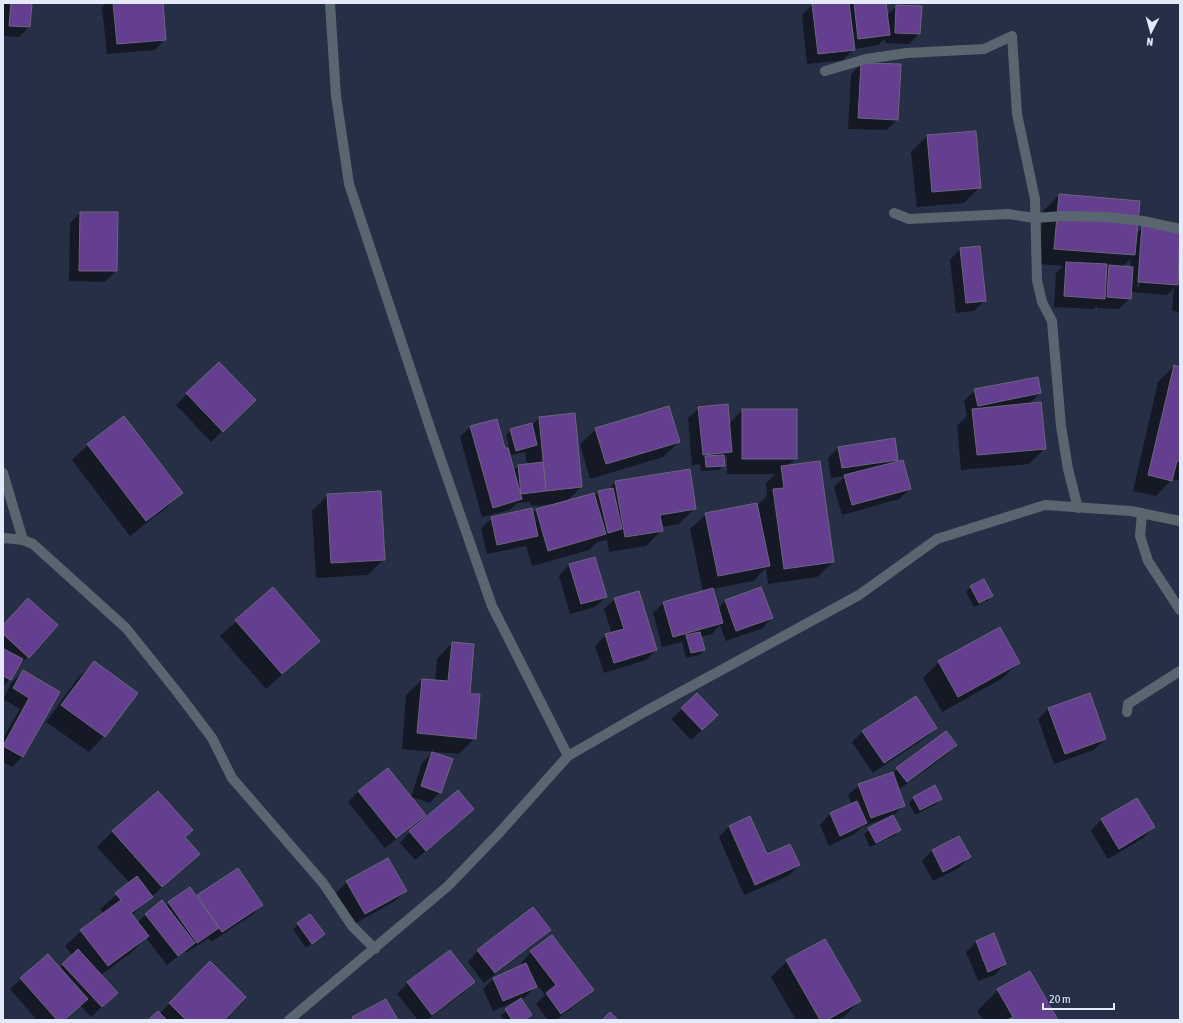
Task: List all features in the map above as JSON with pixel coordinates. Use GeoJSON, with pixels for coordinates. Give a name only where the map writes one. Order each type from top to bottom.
{"type":"FeatureCollection","features":[{"type":"Feature","properties":{"kind":"street"},"geometry":{"type":"LineString","coordinates":[[330,3],[336,96],[349,184],[432,434],[492,606],[568,756]]}},
{"type":"Feature","properties":{"kind":"street"},"geometry":{"type":"LineString","coordinates":[[826,71],[866,59],[908,53],[984,49],[1012,36],[1017,114],[1035,199],[1037,280],[1042,302],[1052,321],[1061,426],[1068,470],[1078,508]]}},
{"type":"Feature","properties":{"kind":"street"},"geometry":{"type":"LineString","coordinates":[[894,213],[909,219],[1008,214],[1035,218],[1063,216],[1108,217],[1143,221],[1180,229]]}},
{"type":"Feature","properties":{"kind":"street"},"geometry":{"type":"LineString","coordinates":[[3,473],[22,540]]}},
{"type":"Feature","properties":{"kind":"street"},"geometry":{"type":"LineString","coordinates":[[289,1020],[448,886],[500,832],[568,756],[646,711],[859,595],[937,539],[1045,505],[1142,513],[1180,521]]}},
{"type":"Feature","properties":{"kind":"street"},"geometry":{"type":"LineString","coordinates":[[1142,513],[1140,536],[1148,561],[1180,610]]}},
{"type":"Feature","properties":{"kind":"street"},"geometry":{"type":"LineString","coordinates":[[3,539],[22,540],[33,544],[126,628],[212,738],[232,778],[323,883],[352,926],[375,949]]}},
{"type":"Feature","properties":{"kind":"street"},"geometry":{"type":"LineString","coordinates":[[1127,712],[1128,704],[1180,672]]}},
{"type":"Feature","properties":{"kind":"building"},"geometry":{"type":"Polygon","coordinates":[[[11,3],[32,3],[30,27],[9,26],[11,3]]]}},
{"type":"Feature","properties":{"kind":"building"},"geometry":{"type":"Polygon","coordinates":[[[113,3],[163,3],[166,40],[117,44],[113,3]]]}},
{"type":"Feature","properties":{"kind":"building"},"geometry":{"type":"Polygon","coordinates":[[[849,3],[855,50],[818,54],[812,4],[849,3]]]}},
{"type":"Feature","properties":{"kind":"building"},"geometry":{"type":"Polygon","coordinates":[[[854,3],[886,3],[890,35],[858,39],[854,3]]]}},
{"type":"Feature","properties":{"kind":"building"},"geometry":{"type":"Polygon","coordinates":[[[896,5],[922,6],[920,34],[895,33],[896,5]]]}},
{"type":"Feature","properties":{"kind":"building"},"geometry":{"type":"Polygon","coordinates":[[[861,63],[901,64],[898,120],[858,118],[861,63]]]}},
{"type":"Feature","properties":{"kind":"building"},"geometry":{"type":"Polygon","coordinates":[[[976,131],[981,188],[932,192],[927,135],[976,131]]]}},
{"type":"Feature","properties":{"kind":"building"},"geometry":{"type":"Polygon","coordinates":[[[1059,194],[1140,201],[1135,255],[1054,249],[1059,194]]]}},
{"type":"Feature","properties":{"kind":"building"},"geometry":{"type":"Polygon","coordinates":[[[80,212],[118,212],[117,271],[79,271],[80,212]]]}},
{"type":"Feature","properties":{"kind":"building"},"geometry":{"type":"Polygon","coordinates":[[[1142,226],[1180,229],[1178,285],[1138,282],[1142,226]]]}},
{"type":"Feature","properties":{"kind":"building"},"geometry":{"type":"Polygon","coordinates":[[[980,246],[986,301],[966,303],[960,248],[980,246]]]}},
{"type":"Feature","properties":{"kind":"building"},"geometry":{"type":"Polygon","coordinates":[[[1066,262],[1107,264],[1105,299],[1064,296],[1066,262]]]}},
{"type":"Feature","properties":{"kind":"building"},"geometry":{"type":"Polygon","coordinates":[[[1109,265],[1133,267],[1131,299],[1107,297],[1109,265]]]}},
{"type":"Feature","properties":{"kind":"building"},"geometry":{"type":"Polygon","coordinates":[[[219,362],[256,400],[223,432],[186,393],[219,362]]]}},
{"type":"Feature","properties":{"kind":"building"},"geometry":{"type":"Polygon","coordinates":[[[1174,365],[1180,367],[1180,461],[1177,461],[1172,481],[1148,475],[1174,365]]]}},
{"type":"Feature","properties":{"kind":"building"},"geometry":{"type":"Polygon","coordinates":[[[1038,377],[1041,393],[978,406],[974,389],[1038,377]]]}},
{"type":"Feature","properties":{"kind":"building"},"geometry":{"type":"Polygon","coordinates":[[[1041,402],[1046,449],[977,455],[972,409],[1041,402]]]}},
{"type":"Feature","properties":{"kind":"building"},"geometry":{"type":"Polygon","coordinates":[[[728,404],[732,452],[703,455],[698,407],[728,404]]]}},
{"type":"Feature","properties":{"kind":"building"},"geometry":{"type":"Polygon","coordinates":[[[669,406],[680,442],[606,464],[595,428],[669,406]]]}},
{"type":"Feature","properties":{"kind":"building"},"geometry":{"type":"Polygon","coordinates":[[[742,409],[797,409],[797,459],[742,459],[742,409]]]}},
{"type":"Feature","properties":{"kind":"building"},"geometry":{"type":"Polygon","coordinates":[[[575,413],[582,487],[546,491],[539,417],[575,413]]]}},
{"type":"Feature","properties":{"kind":"building"},"geometry":{"type":"Polygon","coordinates":[[[124,416],[183,493],[146,521],[87,444],[124,416]]]}},
{"type":"Feature","properties":{"kind":"building"},"geometry":{"type":"Polygon","coordinates":[[[497,419],[505,448],[508,448],[522,499],[493,508],[470,426],[497,419]]]}},
{"type":"Feature","properties":{"kind":"building"},"geometry":{"type":"Polygon","coordinates":[[[532,423],[537,445],[516,451],[510,429],[532,423]]]}},
{"type":"Feature","properties":{"kind":"building"},"geometry":{"type":"Polygon","coordinates":[[[895,438],[898,460],[842,468],[838,447],[895,438]]]}},
{"type":"Feature","properties":{"kind":"building"},"geometry":{"type":"Polygon","coordinates":[[[724,455],[725,466],[706,467],[705,456],[724,455]]]}},
{"type":"Feature","properties":{"kind":"building"},"geometry":{"type":"Polygon","coordinates":[[[903,460],[911,489],[852,505],[844,475],[903,460]]]}},
{"type":"Feature","properties":{"kind":"building"},"geometry":{"type":"Polygon","coordinates":[[[820,461],[834,562],[784,569],[773,489],[784,488],[781,466],[820,461]]]}},
{"type":"Feature","properties":{"kind":"building"},"geometry":{"type":"Polygon","coordinates":[[[543,462],[546,491],[521,494],[518,465],[543,462]]]}},
{"type":"Feature","properties":{"kind":"building"},"geometry":{"type":"Polygon","coordinates":[[[690,469],[696,509],[660,515],[663,531],[625,537],[615,481],[690,469]]]}},
{"type":"Feature","properties":{"kind":"building"},"geometry":{"type":"Polygon","coordinates":[[[613,488],[622,529],[608,533],[598,491],[613,488]]]}},
{"type":"Feature","properties":{"kind":"building"},"geometry":{"type":"Polygon","coordinates":[[[381,491],[385,560],[331,563],[327,494],[381,491]]]}},
{"type":"Feature","properties":{"kind":"building"},"geometry":{"type":"Polygon","coordinates":[[[594,493],[606,534],[548,551],[536,509],[594,493]]]}},
{"type":"Feature","properties":{"kind":"building"},"geometry":{"type":"Polygon","coordinates":[[[757,503],[770,566],[718,576],[705,513],[757,503]]]}},
{"type":"Feature","properties":{"kind":"building"},"geometry":{"type":"Polygon","coordinates":[[[532,508],[538,536],[497,545],[491,517],[532,508]]]}},
{"type":"Feature","properties":{"kind":"building"},"geometry":{"type":"Polygon","coordinates":[[[595,557],[607,597],[581,604],[569,564],[595,557]]]}},
{"type":"Feature","properties":{"kind":"building"},"geometry":{"type":"Polygon","coordinates":[[[984,579],[993,596],[979,603],[970,586],[984,579]]]}},
{"type":"Feature","properties":{"kind":"building"},"geometry":{"type":"Polygon","coordinates":[[[273,587],[320,641],[282,674],[235,620],[273,587]]]}},
{"type":"Feature","properties":{"kind":"building"},"geometry":{"type":"Polygon","coordinates":[[[761,587],[773,618],[736,631],[725,600],[761,587]]]}},
{"type":"Feature","properties":{"kind":"building"},"geometry":{"type":"Polygon","coordinates":[[[713,588],[723,623],[673,637],[663,602],[713,588]]]}},
{"type":"Feature","properties":{"kind":"building"},"geometry":{"type":"Polygon","coordinates":[[[639,591],[657,650],[614,663],[605,634],[624,629],[614,598],[639,591]]]}},
{"type":"Feature","properties":{"kind":"building"},"geometry":{"type":"Polygon","coordinates":[[[28,598],[58,625],[29,658],[3,634],[3,625],[28,598]]]}},
{"type":"Feature","properties":{"kind":"building"},"geometry":{"type":"Polygon","coordinates":[[[1000,627],[1020,663],[958,697],[938,661],[1000,627]]]}},
{"type":"Feature","properties":{"kind":"building"},"geometry":{"type":"Polygon","coordinates":[[[700,632],[705,650],[691,653],[686,635],[700,632]]]}},
{"type":"Feature","properties":{"kind":"building"},"geometry":{"type":"Polygon","coordinates":[[[452,642],[474,644],[470,694],[480,694],[476,739],[417,733],[422,679],[448,681],[452,642]]]}},
{"type":"Feature","properties":{"kind":"building"},"geometry":{"type":"Polygon","coordinates":[[[4,649],[23,659],[11,680],[3,676],[4,649]]]}},
{"type":"Feature","properties":{"kind":"building"},"geometry":{"type":"Polygon","coordinates":[[[94,661],[138,693],[105,737],[61,705],[94,661]]]}},
{"type":"Feature","properties":{"kind":"building"},"geometry":{"type":"Polygon","coordinates":[[[23,670],[60,692],[23,757],[3,746],[29,698],[13,688],[23,670]]]}},
{"type":"Feature","properties":{"kind":"building"},"geometry":{"type":"Polygon","coordinates":[[[697,693],[718,715],[702,730],[681,708],[697,693]]]}},
{"type":"Feature","properties":{"kind":"building"},"geometry":{"type":"Polygon","coordinates":[[[1090,693],[1106,739],[1065,754],[1048,708],[1090,693]]]}},
{"type":"Feature","properties":{"kind":"building"},"geometry":{"type":"Polygon","coordinates":[[[916,696],[937,728],[884,763],[862,731],[916,696]]]}},
{"type":"Feature","properties":{"kind":"building"},"geometry":{"type":"Polygon","coordinates":[[[946,731],[957,745],[907,782],[896,768],[946,731]]]}},
{"type":"Feature","properties":{"kind":"building"},"geometry":{"type":"Polygon","coordinates":[[[432,752],[453,759],[441,793],[421,786],[432,752]]]}},
{"type":"Feature","properties":{"kind":"building"},"geometry":{"type":"Polygon","coordinates":[[[388,768],[426,815],[396,838],[358,791],[388,768]]]}},
{"type":"Feature","properties":{"kind":"building"},"geometry":{"type":"Polygon","coordinates":[[[893,772],[905,806],[871,818],[858,784],[893,772]]]}},
{"type":"Feature","properties":{"kind":"building"},"geometry":{"type":"Polygon","coordinates":[[[935,785],[942,799],[920,810],[913,797],[935,785]]]}},
{"type":"Feature","properties":{"kind":"building"},"geometry":{"type":"Polygon","coordinates":[[[458,790],[474,809],[426,851],[409,831],[458,790]]]}},
{"type":"Feature","properties":{"kind":"building"},"geometry":{"type":"Polygon","coordinates":[[[158,791],[193,830],[185,837],[200,854],[162,887],[112,831],[158,791]]]}},
{"type":"Feature","properties":{"kind":"building"},"geometry":{"type":"Polygon","coordinates":[[[1137,798],[1155,827],[1119,849],[1101,819],[1137,798]]]}},
{"type":"Feature","properties":{"kind":"building"},"geometry":{"type":"Polygon","coordinates":[[[857,801],[867,823],[840,836],[830,813],[857,801]]]}},
{"type":"Feature","properties":{"kind":"building"},"geometry":{"type":"Polygon","coordinates":[[[893,815],[901,830],[876,843],[868,828],[893,815]]]}},
{"type":"Feature","properties":{"kind":"building"},"geometry":{"type":"Polygon","coordinates":[[[750,816],[767,854],[790,844],[800,865],[755,885],[729,826],[750,816]]]}},
{"type":"Feature","properties":{"kind":"building"},"geometry":{"type":"Polygon","coordinates":[[[959,836],[971,857],[943,872],[932,850],[959,836]]]}},
{"type":"Feature","properties":{"kind":"building"},"geometry":{"type":"Polygon","coordinates":[[[388,858],[407,891],[365,914],[346,881],[388,858]]]}},
{"type":"Feature","properties":{"kind":"building"},"geometry":{"type":"Polygon","coordinates":[[[238,868],[263,905],[222,932],[197,895],[238,868]]]}},
{"type":"Feature","properties":{"kind":"building"},"geometry":{"type":"Polygon","coordinates":[[[137,876],[153,897],[131,913],[149,936],[108,966],[80,930],[121,900],[115,893],[137,876]]]}},
{"type":"Feature","properties":{"kind":"building"},"geometry":{"type":"Polygon","coordinates":[[[190,887],[219,928],[197,943],[168,902],[190,887]]]}},
{"type":"Feature","properties":{"kind":"building"},"geometry":{"type":"Polygon","coordinates":[[[162,900],[195,943],[178,956],[145,914],[162,900]]]}},
{"type":"Feature","properties":{"kind":"building"},"geometry":{"type":"Polygon","coordinates":[[[533,907],[551,930],[495,973],[477,950],[533,907]]]}},
{"type":"Feature","properties":{"kind":"building"},"geometry":{"type":"Polygon","coordinates":[[[310,914],[325,934],[312,944],[297,923],[310,914]]]}},
{"type":"Feature","properties":{"kind":"building"},"geometry":{"type":"Polygon","coordinates":[[[994,933],[1006,964],[988,972],[976,941],[994,933]]]}},
{"type":"Feature","properties":{"kind":"building"},"geometry":{"type":"Polygon","coordinates":[[[552,935],[594,990],[561,1014],[546,993],[556,985],[530,951],[552,935]]]}},
{"type":"Feature","properties":{"kind":"building"},"geometry":{"type":"Polygon","coordinates":[[[825,939],[861,1001],[827,1020],[820,1020],[786,960],[825,939]]]}},
{"type":"Feature","properties":{"kind":"building"},"geometry":{"type":"Polygon","coordinates":[[[78,949],[118,993],[102,1007],[62,964],[78,949]]]}},
{"type":"Feature","properties":{"kind":"building"},"geometry":{"type":"Polygon","coordinates":[[[450,950],[475,982],[432,1015],[407,982],[450,950]]]}},
{"type":"Feature","properties":{"kind":"building"},"geometry":{"type":"Polygon","coordinates":[[[48,954],[88,999],[64,1020],[57,1020],[20,978],[48,954]]]}},
{"type":"Feature","properties":{"kind":"building"},"geometry":{"type":"Polygon","coordinates":[[[210,961],[246,997],[224,1020],[186,1020],[169,1003],[210,961]]]}},
{"type":"Feature","properties":{"kind":"building"},"geometry":{"type":"Polygon","coordinates":[[[526,963],[537,987],[503,1001],[493,978],[526,963]]]}},
{"type":"Feature","properties":{"kind":"building"},"geometry":{"type":"Polygon","coordinates":[[[1030,971],[1058,1020],[1007,1020],[1013,1017],[997,989],[1030,971]]]}},
{"type":"Feature","properties":{"kind":"building"},"geometry":{"type":"Polygon","coordinates":[[[521,998],[532,1015],[524,1020],[512,1020],[505,1009],[521,998]]]}},
{"type":"Feature","properties":{"kind":"building"},"geometry":{"type":"Polygon","coordinates":[[[386,999],[398,1020],[354,1020],[352,1017],[386,999]]]}},
{"type":"Feature","properties":{"kind":"building"},"geometry":{"type":"Polygon","coordinates":[[[158,1011],[167,1020],[148,1020],[158,1011]]]}},
{"type":"Feature","properties":{"kind":"building"},"geometry":{"type":"Polygon","coordinates":[[[610,1012],[618,1020],[602,1020],[610,1012]]]}}]}
